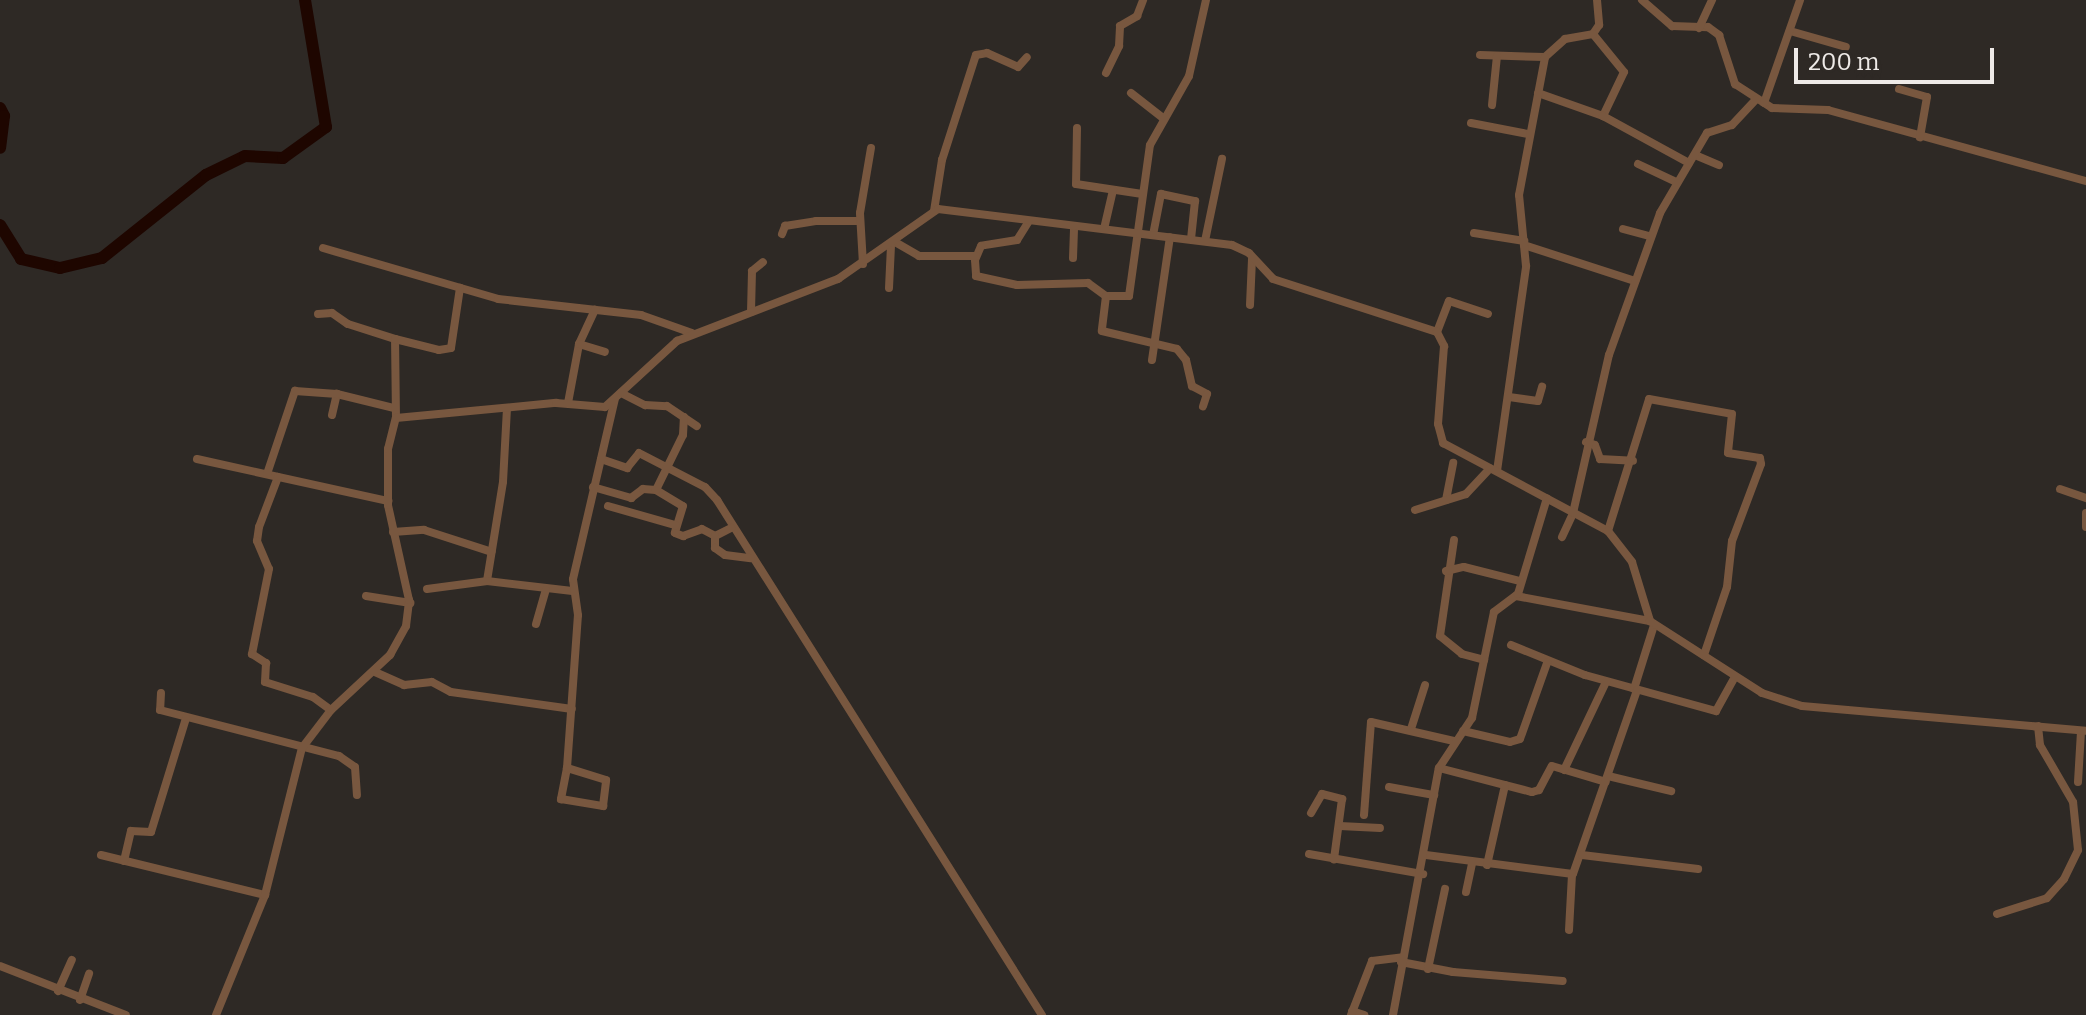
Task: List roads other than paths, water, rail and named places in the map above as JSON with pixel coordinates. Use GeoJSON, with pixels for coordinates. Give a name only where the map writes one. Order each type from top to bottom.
{"type":"FeatureCollection","features":[{"type":"Feature","properties":{"kind":"street"},"geometry":{"type":"LineString","coordinates":[[1106,73],[1119,46],[1120,26],[1137,16],[1143,0]]}},
{"type":"Feature","properties":{"kind":"street"},"geometry":{"type":"LineString","coordinates":[[1415,510],[1473,490],[1493,470],[1509,397],[1524,243],[1519,195],[1528,134],[1545,57],[1565,39],[1593,34],[1599,25],[1597,0]]}},
{"type":"Feature","properties":{"kind":"street"},"geometry":{"type":"LineString","coordinates":[[1642,0],[1667,24],[1699,28],[1719,35],[1735,84],[1777,109],[1828,110],[2086,181]]}},
{"type":"Feature","properties":{"kind":"street"},"geometry":{"type":"LineString","coordinates":[[1699,28],[1712,0]]}},
{"type":"Feature","properties":{"kind":"street"},"geometry":{"type":"LineString","coordinates":[[1562,537],[1573,513],[1586,442],[1650,236],[1676,182],[1707,133],[1732,125],[1760,101],[1800,0]]}},
{"type":"Feature","properties":{"kind":"street"},"geometry":{"type":"LineString","coordinates":[[1029,221],[1017,240],[984,245],[976,256],[974,272],[984,280],[1088,283],[1106,296],[1129,296],[1150,145],[1189,76],[1203,1]]}},
{"type":"Feature","properties":{"kind":"street"},"geometry":{"type":"LineString","coordinates":[[1790,31],[1846,47]]}},
{"type":"Feature","properties":{"kind":"street"},"geometry":{"type":"LineString","coordinates":[[1593,34],[1624,72],[1603,116]]}},
{"type":"Feature","properties":{"kind":"street"},"geometry":{"type":"LineString","coordinates":[[396,418],[568,403],[595,409],[618,396],[652,359],[692,333],[816,289],[863,264],[934,211],[942,160],[976,55],[987,53],[1018,67],[1027,57]]}},
{"type":"Feature","properties":{"kind":"street"},"geometry":{"type":"LineString","coordinates":[[1480,55],[1545,57]]}},
{"type":"Feature","properties":{"kind":"street"},"geometry":{"type":"LineString","coordinates":[[1492,105],[1497,56]]}},
{"type":"Feature","properties":{"kind":"street"},"geometry":{"type":"LineString","coordinates":[[1899,89],[1928,100],[1920,137]]}},
{"type":"Feature","properties":{"kind":"street"},"geometry":{"type":"LineString","coordinates":[[1131,93],[1163,118]]}},
{"type":"Feature","properties":{"kind":"street"},"geometry":{"type":"LineString","coordinates":[[1538,93],[1603,116],[1692,159],[1719,165]]}},
{"type":"Feature","properties":{"kind":"street"},"geometry":{"type":"LineString","coordinates":[[1471,123],[1528,134]]}},
{"type":"Feature","properties":{"kind":"street"},"geometry":{"type":"LineString","coordinates":[[1077,128],[1074,181],[1142,194]]}},
{"type":"Feature","properties":{"kind":"street"},"geometry":{"type":"LineString","coordinates":[[863,264],[860,221],[871,148]]}},
{"type":"Feature","properties":{"kind":"street"},"geometry":{"type":"LineString","coordinates":[[1205,241],[1222,159]]}},
{"type":"Feature","properties":{"kind":"street"},"geometry":{"type":"LineString","coordinates":[[1638,164],[1676,182]]}},
{"type":"Feature","properties":{"kind":"street"},"geometry":{"type":"LineString","coordinates":[[1104,229],[1113,190]]}},
{"type":"Feature","properties":{"kind":"street"},"geometry":{"type":"LineString","coordinates":[[1153,235],[1161,194],[1195,201],[1191,239]]}},
{"type":"Feature","properties":{"kind":"street"},"geometry":{"type":"LineString","coordinates":[[934,211],[1232,245],[1252,258],[1273,279],[1437,332]]}},
{"type":"Feature","properties":{"kind":"street"},"geometry":{"type":"LineString","coordinates":[[782,234],[785,226],[816,221],[860,221]]}},
{"type":"Feature","properties":{"kind":"street"},"geometry":{"type":"LineString","coordinates":[[1073,258],[1074,226]]}},
{"type":"Feature","properties":{"kind":"street"},"geometry":{"type":"LineString","coordinates":[[1623,229],[1650,236]]}},
{"type":"Feature","properties":{"kind":"street"},"geometry":{"type":"LineString","coordinates":[[1474,233],[1524,243],[1635,281]]}},
{"type":"Feature","properties":{"kind":"street"},"geometry":{"type":"LineString","coordinates":[[1152,360],[1170,237]]}},
{"type":"Feature","properties":{"kind":"street"},"geometry":{"type":"LineString","coordinates":[[893,243],[919,256],[976,256]]}},
{"type":"Feature","properties":{"kind":"street"},"geometry":{"type":"LineString","coordinates":[[889,288],[893,243]]}},
{"type":"Feature","properties":{"kind":"street"},"geometry":{"type":"LineString","coordinates":[[323,248],[517,302],[653,318],[692,333]]}},
{"type":"Feature","properties":{"kind":"street"},"geometry":{"type":"LineString","coordinates":[[1250,305],[1252,258]]}},
{"type":"Feature","properties":{"kind":"street"},"geometry":{"type":"LineString","coordinates":[[751,312],[752,271],[763,262]]}},
{"type":"Feature","properties":{"kind":"street"},"geometry":{"type":"LineString","coordinates":[[318,314],[332,313],[348,324],[395,339],[439,350],[451,348],[460,288]]}},
{"type":"Feature","properties":{"kind":"street"},"geometry":{"type":"LineString","coordinates":[[1106,296],[1104,333],[1155,342],[1183,354],[1192,386],[1207,394],[1203,406]]}},
{"type":"Feature","properties":{"kind":"street"},"geometry":{"type":"LineString","coordinates":[[1488,314],[1449,301],[1437,332],[1444,355],[1439,438],[1608,531],[1632,562],[1652,623],[1607,779],[1582,855],[1572,874],[1569,930]]}},
{"type":"Feature","properties":{"kind":"street"},"geometry":{"type":"LineString","coordinates":[[568,403],[579,344],[595,310]]}},
{"type":"Feature","properties":{"kind":"street"},"geometry":{"type":"LineString","coordinates":[[216,1015],[265,895],[302,748],[331,710],[375,672],[400,640],[410,603],[388,501],[388,449],[396,418],[395,339]]}},
{"type":"Feature","properties":{"kind":"street"},"geometry":{"type":"LineString","coordinates":[[579,344],[605,352]]}},
{"type":"Feature","properties":{"kind":"street"},"geometry":{"type":"LineString","coordinates":[[1509,397],[1538,401],[1542,387]]}},
{"type":"Feature","properties":{"kind":"street"},"geometry":{"type":"LineString","coordinates":[[267,474],[295,391],[337,394],[394,408]]}},
{"type":"Feature","properties":{"kind":"street"},"geometry":{"type":"LineString","coordinates":[[332,415],[337,394]]}},
{"type":"Feature","properties":{"kind":"street"},"geometry":{"type":"LineString","coordinates":[[618,396],[684,417],[697,426]]}},
{"type":"Feature","properties":{"kind":"street"},"geometry":{"type":"LineString","coordinates":[[567,768],[606,780],[603,806],[561,799],[567,768],[578,615],[572,591],[593,487],[618,396]]}},
{"type":"Feature","properties":{"kind":"street"},"geometry":{"type":"LineString","coordinates":[[1608,531],[1651,398],[1728,411],[1733,422],[1728,453],[1762,460],[1732,541],[1727,587],[1704,655]]}},
{"type":"Feature","properties":{"kind":"street"},"geometry":{"type":"LineString","coordinates":[[487,581],[503,482],[507,408]]}},
{"type":"Feature","properties":{"kind":"street"},"geometry":{"type":"LineString","coordinates":[[656,490],[683,435],[684,417]]}},
{"type":"Feature","properties":{"kind":"street"},"geometry":{"type":"LineString","coordinates":[[1586,442],[1595,445],[1600,459],[1633,461]]}},
{"type":"Feature","properties":{"kind":"street"},"geometry":{"type":"LineString","coordinates":[[601,459],[627,468],[639,453],[700,485],[751,558],[1042,1015]]}},
{"type":"Feature","properties":{"kind":"street"},"geometry":{"type":"LineString","coordinates":[[197,459],[388,501]]}},
{"type":"Feature","properties":{"kind":"street"},"geometry":{"type":"LineString","coordinates":[[1446,500],[1453,463]]}},
{"type":"Feature","properties":{"kind":"street"},"geometry":{"type":"LineString","coordinates":[[278,477],[259,527],[257,541],[269,569],[252,654],[266,663],[265,682],[313,697],[331,710]]}},
{"type":"Feature","properties":{"kind":"street"},"geometry":{"type":"LineString","coordinates":[[593,487],[631,498],[643,489],[656,490],[683,506],[675,533],[683,536],[702,529],[715,536]]}},
{"type":"Feature","properties":{"kind":"street"},"geometry":{"type":"LineString","coordinates":[[2060,489],[2086,498]]}},
{"type":"Feature","properties":{"kind":"street"},"geometry":{"type":"LineString","coordinates":[[1516,596],[1547,498]]}},
{"type":"Feature","properties":{"kind":"street"},"geometry":{"type":"LineString","coordinates":[[608,506],[675,525]]}},
{"type":"Feature","properties":{"kind":"street"},"geometry":{"type":"LineString","coordinates":[[2086,513],[2086,527]]}},
{"type":"Feature","properties":{"kind":"street"},"geometry":{"type":"LineString","coordinates":[[715,536],[731,528]]}},
{"type":"Feature","properties":{"kind":"street"},"geometry":{"type":"LineString","coordinates":[[393,532],[424,530],[492,552]]}},
{"type":"Feature","properties":{"kind":"street"},"geometry":{"type":"LineString","coordinates":[[715,536],[715,548],[725,555],[751,558]]}},
{"type":"Feature","properties":{"kind":"street"},"geometry":{"type":"LineString","coordinates":[[1454,540],[1446,571],[1440,636],[1462,654],[1484,660]]}},
{"type":"Feature","properties":{"kind":"street"},"geometry":{"type":"LineString","coordinates":[[1446,571],[1464,567],[1520,581]]}},
{"type":"Feature","properties":{"kind":"street"},"geometry":{"type":"LineString","coordinates":[[427,589],[487,581],[572,591]]}},
{"type":"Feature","properties":{"kind":"street"},"geometry":{"type":"LineString","coordinates":[[536,624],[546,590]]}},
{"type":"Feature","properties":{"kind":"street"},"geometry":{"type":"LineString","coordinates":[[366,596],[410,603]]}},
{"type":"Feature","properties":{"kind":"street"},"geometry":{"type":"LineString","coordinates":[[1393,1015],[1402,959],[1423,874],[1439,768],[1475,711],[1495,609],[1516,596],[1652,623],[1735,677],[1773,698],[1802,706],[2083,731],[2078,782]]}},
{"type":"Feature","properties":{"kind":"street"},"geometry":{"type":"LineString","coordinates":[[1511,645],[1547,663],[1606,682],[1716,711],[1723,708],[1735,677]]}},
{"type":"Feature","properties":{"kind":"street"},"geometry":{"type":"LineString","coordinates":[[1463,731],[1510,742],[1520,739],[1547,663]]}},
{"type":"Feature","properties":{"kind":"street"},"geometry":{"type":"LineString","coordinates":[[375,672],[404,685],[432,682],[451,692],[572,709]]}},
{"type":"Feature","properties":{"kind":"street"},"geometry":{"type":"LineString","coordinates":[[1564,770],[1606,682]]}},
{"type":"Feature","properties":{"kind":"street"},"geometry":{"type":"LineString","coordinates":[[1411,729],[1425,685]]}},
{"type":"Feature","properties":{"kind":"street"},"geometry":{"type":"LineString","coordinates":[[161,693],[160,710],[339,756],[355,767],[357,795]]}},
{"type":"Feature","properties":{"kind":"street"},"geometry":{"type":"LineString","coordinates":[[124,861],[131,831],[151,832],[186,718]]}},
{"type":"Feature","properties":{"kind":"street"},"geometry":{"type":"LineString","coordinates":[[1364,815],[1371,722],[1454,741]]}},
{"type":"Feature","properties":{"kind":"street"},"geometry":{"type":"LineString","coordinates":[[1997,914],[2047,898],[2064,879],[2078,850],[2073,802],[2040,745],[2038,726]]}},
{"type":"Feature","properties":{"kind":"street"},"geometry":{"type":"LineString","coordinates":[[1439,768],[1538,791],[1550,767],[1671,791]]}},
{"type":"Feature","properties":{"kind":"street"},"geometry":{"type":"LineString","coordinates":[[1487,865],[1505,785]]}},
{"type":"Feature","properties":{"kind":"street"},"geometry":{"type":"LineString","coordinates":[[1389,787],[1434,795]]}},
{"type":"Feature","properties":{"kind":"street"},"geometry":{"type":"LineString","coordinates":[[1311,813],[1322,794],[1339,795],[1340,826],[1334,859]]}},
{"type":"Feature","properties":{"kind":"street"},"geometry":{"type":"LineString","coordinates":[[1340,826],[1380,828]]}},
{"type":"Feature","properties":{"kind":"street"},"geometry":{"type":"LineString","coordinates":[[1309,854],[1423,874]]}},
{"type":"Feature","properties":{"kind":"street"},"geometry":{"type":"LineString","coordinates":[[101,855],[265,895]]}},
{"type":"Feature","properties":{"kind":"street"},"geometry":{"type":"LineString","coordinates":[[1426,855],[1572,874]]}},
{"type":"Feature","properties":{"kind":"street"},"geometry":{"type":"LineString","coordinates":[[1582,855],[1698,869]]}},
{"type":"Feature","properties":{"kind":"street"},"geometry":{"type":"LineString","coordinates":[[1466,892],[1472,863]]}},
{"type":"Feature","properties":{"kind":"street"},"geometry":{"type":"LineString","coordinates":[[1428,969],[1445,889]]}},
{"type":"Feature","properties":{"kind":"street"},"geometry":{"type":"LineString","coordinates":[[1364,1015],[1352,1013],[1372,961],[1402,959],[1428,969],[1563,981]]}},
{"type":"Feature","properties":{"kind":"street"},"geometry":{"type":"LineString","coordinates":[[58,991],[72,960]]}},
{"type":"Feature","properties":{"kind":"street"},"geometry":{"type":"LineString","coordinates":[[0,966],[102,1012],[126,1015]]}},
{"type":"Feature","properties":{"kind":"street"},"geometry":{"type":"LineString","coordinates":[[80,1000],[89,974]]}},
{"type":"Feature","properties":{"kind":"waterway"},"geometry":{"type":"LineString","coordinates":[[0,225],[21,259],[60,268],[102,258],[206,175],[245,156],[283,158],[326,127],[305,0]]}},
{"type":"Feature","properties":{"kind":"waterway"},"geometry":{"type":"LineString","coordinates":[[0,108],[4,116],[0,148]]}}]}
